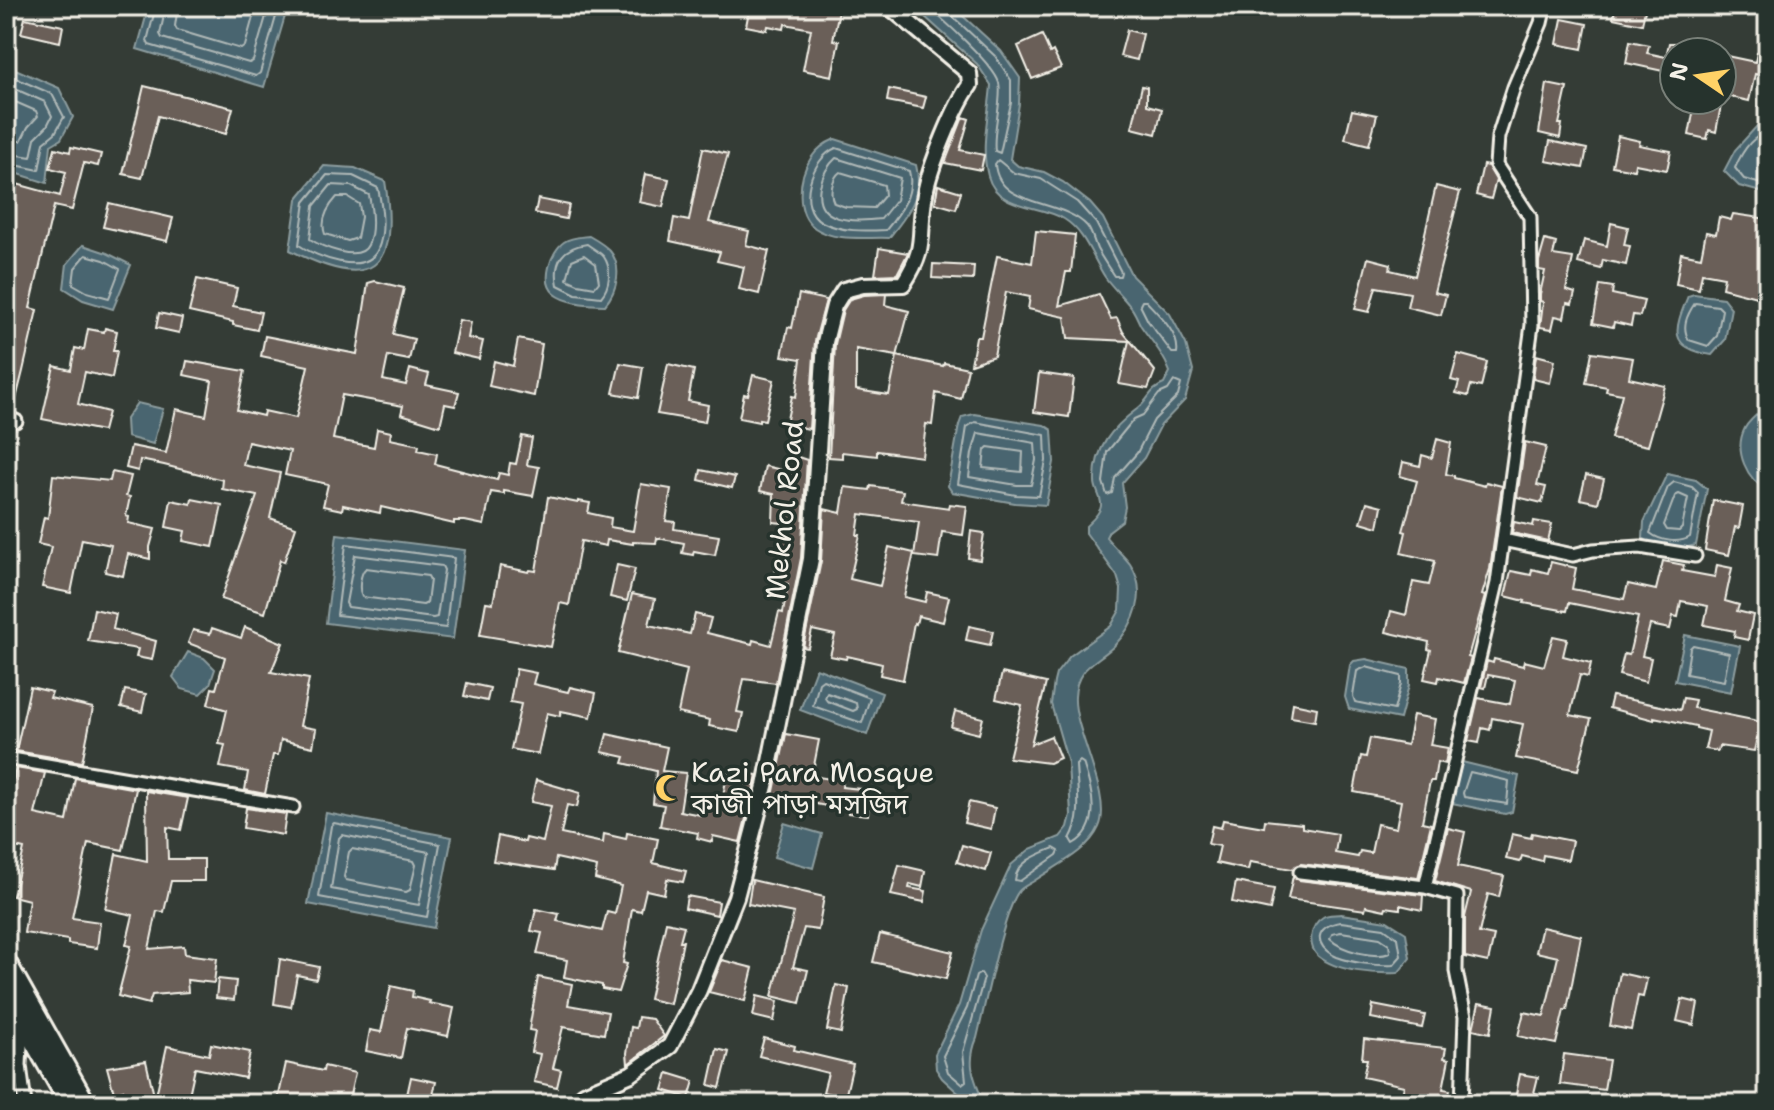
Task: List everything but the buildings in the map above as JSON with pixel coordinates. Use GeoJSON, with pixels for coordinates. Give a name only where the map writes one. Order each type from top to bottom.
{"type":"FeatureCollection","features":[{"type":"Feature","properties":{"kind":"highway"},"geometry":{"type":"LineString","coordinates":[[6,962],[86,1104]]}},
{"type":"Feature","properties":{"kind":"highway"},"geometry":{"type":"LineString","coordinates":[[6,992],[70,1104]]}},
{"type":"Feature","properties":{"kind":"street","name":"Mekhol Road"},"geometry":{"type":"LineString","coordinates":[[580,1104],[584,1094],[631,1074],[670,1046],[699,990],[736,897],[765,786],[811,559],[825,342],[834,306],[844,290],[863,285],[903,284],[917,263],[922,245],[925,194],[959,99],[970,85],[969,73],[889,6]]}},
{"type":"Feature","properties":{"kind":"street"},"geometry":{"type":"LineString","coordinates":[[1425,887],[1497,583],[1503,540],[1532,325],[1530,217],[1496,165],[1498,137],[1545,6]]}},
{"type":"Feature","properties":{"kind":"street"},"geometry":{"type":"LineString","coordinates":[[1503,540],[1573,555],[1593,550],[1640,547],[1695,556]]}},
{"type":"Feature","properties":{"kind":"street"},"geometry":{"type":"LineString","coordinates":[[6,758],[293,807]]}},
{"type":"Feature","properties":{"kind":"street"},"geometry":{"type":"LineString","coordinates":[[1300,872],[1425,887],[1457,896],[1456,971],[1465,1017],[1462,1104]]}},
{"type":"Feature","properties":{"kind":"street"},"geometry":{"type":"LineString","coordinates":[[23,1019],[20,1065],[25,1104]]}},
{"type":"Feature","properties":{"kind":"water"},"geometry":{"type":"Polygon","coordinates":[[[149,6],[288,6],[264,87],[137,49],[149,6]]]}},
{"type":"Feature","properties":{"kind":"water"},"geometry":{"type":"Polygon","coordinates":[[[913,6],[952,6],[1001,51],[1020,78],[1010,159],[1018,166],[1044,172],[1063,182],[1090,203],[1103,218],[1132,276],[1170,314],[1186,344],[1193,371],[1185,400],[1161,425],[1144,458],[1122,483],[1125,507],[1122,521],[1106,537],[1130,564],[1136,575],[1139,596],[1128,628],[1114,646],[1083,672],[1076,687],[1076,711],[1097,781],[1102,814],[1099,827],[1087,844],[1022,888],[1013,901],[972,1056],[973,1071],[984,1104],[970,1104],[942,1078],[936,1069],[935,1054],[959,1005],[981,930],[1011,865],[1030,849],[1060,837],[1068,827],[1071,815],[1068,763],[1051,704],[1054,682],[1056,674],[1070,656],[1111,626],[1120,610],[1121,589],[1117,576],[1086,533],[1086,526],[1101,506],[1095,470],[1101,449],[1112,431],[1164,384],[1170,372],[1133,310],[1105,277],[1088,245],[1071,224],[1054,214],[1010,201],[993,187],[985,154],[991,85],[977,64],[913,6]]]}},
{"type":"Feature","properties":{"kind":"water"},"geometry":{"type":"Polygon","coordinates":[[[6,65],[59,88],[73,117],[61,139],[51,145],[47,183],[6,170],[6,65]]]}},
{"type":"Feature","properties":{"kind":"water"},"geometry":{"type":"Polygon","coordinates":[[[1757,126],[1768,126],[1768,194],[1739,186],[1724,171],[1735,150],[1757,126]]]}},
{"type":"Feature","properties":{"kind":"water"},"geometry":{"type":"Polygon","coordinates":[[[835,139],[916,165],[916,196],[908,213],[889,238],[832,235],[815,228],[804,214],[801,195],[803,175],[819,149],[835,139]]]}},
{"type":"Feature","properties":{"kind":"water"},"geometry":{"type":"Polygon","coordinates":[[[324,166],[355,168],[385,181],[388,236],[383,253],[374,265],[360,270],[342,270],[290,250],[297,199],[324,166]]]}},
{"type":"Feature","properties":{"kind":"water"},"geometry":{"type":"Polygon","coordinates":[[[589,236],[608,249],[616,264],[615,286],[605,305],[566,300],[555,294],[548,282],[551,259],[559,246],[570,239],[589,236]]]}},
{"type":"Feature","properties":{"kind":"water"},"geometry":{"type":"Polygon","coordinates":[[[83,245],[131,265],[113,309],[83,300],[64,288],[67,264],[83,245]]]}},
{"type":"Feature","properties":{"kind":"water"},"geometry":{"type":"Polygon","coordinates":[[[1688,296],[1723,298],[1731,308],[1725,340],[1712,355],[1687,347],[1678,335],[1683,307],[1688,296]]]}},
{"type":"Feature","properties":{"kind":"water"},"geometry":{"type":"Polygon","coordinates":[[[137,403],[163,409],[153,444],[127,437],[126,419],[137,403]]]}},
{"type":"Feature","properties":{"kind":"water"},"geometry":{"type":"Polygon","coordinates":[[[1768,405],[1768,491],[1748,472],[1741,446],[1747,425],[1768,405]]]}},
{"type":"Feature","properties":{"kind":"water"},"geometry":{"type":"Polygon","coordinates":[[[974,414],[1044,425],[1052,430],[1054,462],[1046,505],[952,492],[948,486],[959,425],[962,417],[974,414]]]}},
{"type":"Feature","properties":{"kind":"water"},"geometry":{"type":"Polygon","coordinates":[[[1667,474],[1696,480],[1707,489],[1696,545],[1668,548],[1643,538],[1644,522],[1667,474]]]}},
{"type":"Feature","properties":{"kind":"water"},"geometry":{"type":"Polygon","coordinates":[[[337,534],[465,550],[453,639],[326,623],[337,534]]]}},
{"type":"Feature","properties":{"kind":"water"},"geometry":{"type":"Polygon","coordinates":[[[1685,635],[1740,646],[1731,692],[1675,681],[1685,635]]]}},
{"type":"Feature","properties":{"kind":"water"},"geometry":{"type":"Polygon","coordinates":[[[188,652],[204,658],[215,669],[210,684],[200,694],[182,689],[173,677],[188,652]]]}},
{"type":"Feature","properties":{"kind":"water"},"geometry":{"type":"Polygon","coordinates":[[[1366,659],[1409,669],[1409,685],[1400,719],[1349,709],[1345,697],[1350,665],[1366,659]]]}},
{"type":"Feature","properties":{"kind":"water"},"geometry":{"type":"Polygon","coordinates":[[[816,668],[882,693],[867,735],[800,710],[816,668]]]}},
{"type":"Feature","properties":{"kind":"water"},"geometry":{"type":"Polygon","coordinates":[[[1462,762],[1519,776],[1512,812],[1505,814],[1452,803],[1462,762]]]}},
{"type":"Feature","properties":{"kind":"water"},"geometry":{"type":"Polygon","coordinates":[[[326,813],[452,837],[434,928],[308,904],[326,813]]]}},
{"type":"Feature","properties":{"kind":"water"},"geometry":{"type":"Polygon","coordinates":[[[784,823],[822,834],[813,868],[774,857],[784,823]]]}},
{"type":"Feature","properties":{"kind":"water"},"geometry":{"type":"Polygon","coordinates":[[[1341,914],[1387,921],[1406,933],[1410,958],[1398,973],[1346,969],[1318,956],[1311,941],[1315,925],[1325,916],[1341,914]]]}},
{"type":"Feature","properties":{"kind":"place","name":"Kazi Para Mosque কাজী পাড়া মসজিদ"},"geometry":{"type":"Point","coordinates":[669,788]}}]}
